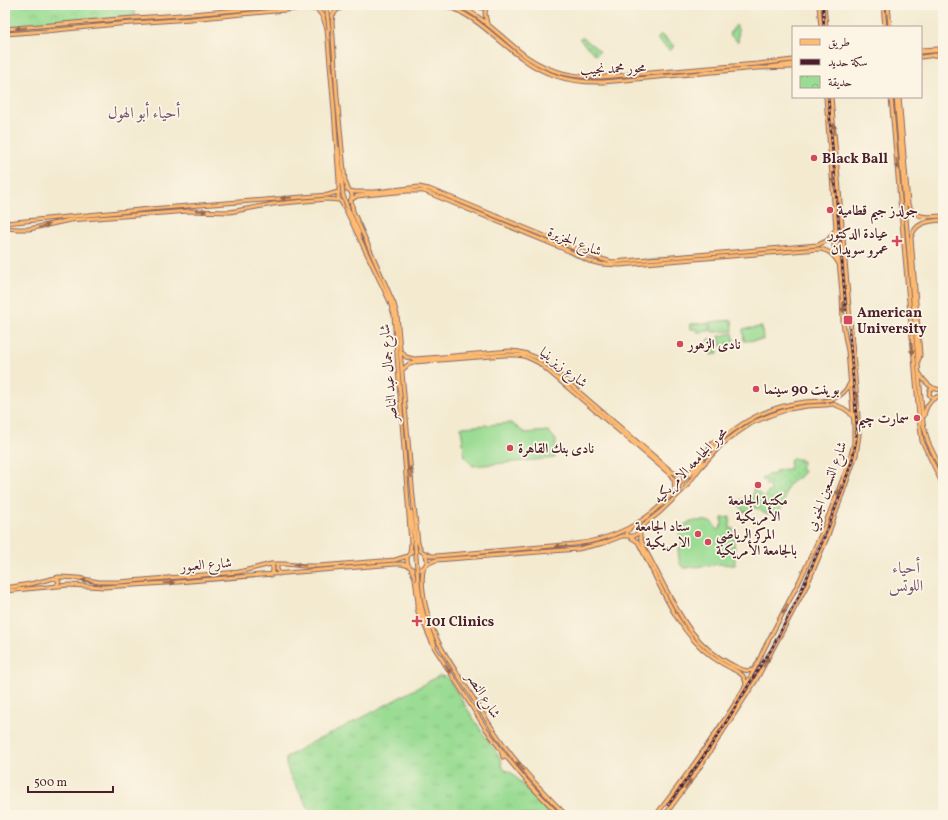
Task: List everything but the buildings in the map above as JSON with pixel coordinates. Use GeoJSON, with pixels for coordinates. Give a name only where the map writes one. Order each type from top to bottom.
{"type":"FeatureCollection","features":[{"type":"Feature","properties":{"kind":"main road"},"geometry":{"type":"LineString","coordinates":[[5,34],[46,31],[120,21],[297,5]]}},
{"type":"Feature","properties":{"kind":"main road"},"geometry":{"type":"LineString","coordinates":[[316,5],[325,23],[343,195],[349,208]]}},
{"type":"Feature","properties":{"kind":"main road"},"geometry":{"type":"LineString","coordinates":[[327,5],[335,75]]}},
{"type":"Feature","properties":{"kind":"main road"},"geometry":{"type":"LineString","coordinates":[[337,10],[338,5]]}},
{"type":"Feature","properties":{"kind":"main road"},"geometry":{"type":"LineString","coordinates":[[321,14],[328,16],[348,5]]}},
{"type":"Feature","properties":{"kind":"main road","name":"محور محمد نجيب"},"geometry":{"type":"LineString","coordinates":[[444,5],[470,17],[535,67],[553,76],[570,80],[586,82],[620,82],[792,64]]}},
{"type":"Feature","properties":{"kind":"main road","name":"محور محمد نجيب"},"geometry":{"type":"LineString","coordinates":[[457,5],[471,12],[488,24],[527,57],[542,66],[559,73],[578,77],[593,78],[728,65],[792,64]]}},
{"type":"Feature","properties":{"kind":"main road"},"geometry":{"type":"LineString","coordinates":[[466,6],[475,5]]}},
{"type":"Feature","properties":{"kind":"main road"},"geometry":{"type":"LineString","coordinates":[[479,5],[482,8],[485,5],[485,14],[488,24]]}},
{"type":"Feature","properties":{"kind":"main road"},"geometry":{"type":"LineString","coordinates":[[818,5],[821,26]]}},
{"type":"Feature","properties":{"kind":"main road"},"geometry":{"type":"LineString","coordinates":[[824,5],[826,26]]}},
{"type":"Feature","properties":{"kind":"main road"},"geometry":{"type":"LineString","coordinates":[[120,21],[191,19],[312,7],[318,10]]}},
{"type":"Feature","properties":{"kind":"main road"},"geometry":{"type":"LineString","coordinates":[[884,7],[887,16],[889,7]]}},
{"type":"Feature","properties":{"kind":"main road"},"geometry":{"type":"LineString","coordinates":[[884,7],[885,26]]}},
{"type":"Feature","properties":{"kind":"main road"},"geometry":{"type":"LineString","coordinates":[[889,7],[890,26]]}},
{"type":"Feature","properties":{"kind":"main road"},"geometry":{"type":"LineString","coordinates":[[470,17],[473,15],[471,12]]}},
{"type":"Feature","properties":{"kind":"main road"},"geometry":{"type":"LineString","coordinates":[[333,14],[332,20],[342,184],[338,196],[340,201],[349,208]]}},
{"type":"Feature","properties":{"kind":"main road"},"geometry":{"type":"LineString","coordinates":[[478,17],[476,19],[480,24]]}},
{"type":"Feature","properties":{"kind":"main road"},"geometry":{"type":"LineString","coordinates":[[325,23],[328,20],[332,20]]}},
{"type":"Feature","properties":{"kind":"main road"},"geometry":{"type":"LineString","coordinates":[[5,29],[116,22]]}},
{"type":"Feature","properties":{"kind":"main road"},"geometry":{"type":"LineString","coordinates":[[46,26],[46,31]]}},
{"type":"Feature","properties":{"kind":"main road"},"geometry":{"type":"LineString","coordinates":[[40,27],[40,31]]}},
{"type":"Feature","properties":{"kind":"main road"},"geometry":{"type":"LineString","coordinates":[[330,28],[331,76]]}},
{"type":"Feature","properties":{"kind":"main road"},"geometry":{"type":"LineString","coordinates":[[922,53],[943,49]]}},
{"type":"Feature","properties":{"kind":"main road"},"geometry":{"type":"LineString","coordinates":[[511,56],[514,52]]}},
{"type":"Feature","properties":{"kind":"main road"},"geometry":{"type":"LineString","coordinates":[[922,53],[943,53]]}},
{"type":"Feature","properties":{"kind":"main road"},"geometry":{"type":"LineString","coordinates":[[735,70],[739,73]]}},
{"type":"Feature","properties":{"kind":"main road"},"geometry":{"type":"LineString","coordinates":[[661,72],[660,76],[664,77]]}},
{"type":"Feature","properties":{"kind":"main road"},"geometry":{"type":"LineString","coordinates":[[651,73],[654,75],[653,78]]}},
{"type":"Feature","properties":{"kind":"main road","name":"شارع التسعين الجنوبي"},"geometry":{"type":"LineString","coordinates":[[656,815],[731,711],[746,686],[812,555],[851,457],[854,439],[854,418],[848,351],[843,322],[840,266],[826,98]]}},
{"type":"Feature","properties":{"kind":"main road","name":"شارع التسعين الجنوبي"},"geometry":{"type":"LineString","coordinates":[[665,815],[698,770],[757,678],[805,589],[824,546],[856,455],[859,427],[856,364],[845,257],[841,188],[835,141],[834,103],[832,98]]}},
{"type":"Feature","properties":{"kind":"main road"},"geometry":{"type":"LineString","coordinates":[[891,98],[894,135],[893,145],[906,297],[910,323],[921,437],[943,485]]}},
{"type":"Feature","properties":{"kind":"main road"},"geometry":{"type":"LineString","coordinates":[[897,98],[899,102],[911,265],[920,355],[918,361]]}},
{"type":"Feature","properties":{"kind":"main road"},"geometry":{"type":"LineString","coordinates":[[897,98],[899,142],[907,205],[913,212],[920,216],[943,216]]}},
{"type":"Feature","properties":{"kind":"main road"},"geometry":{"type":"LineString","coordinates":[[894,135],[897,137],[899,133]]}},
{"type":"Feature","properties":{"kind":"main road"},"geometry":{"type":"LineString","coordinates":[[893,145],[896,140],[899,142]]}},
{"type":"Feature","properties":{"kind":"main road"},"geometry":{"type":"LineString","coordinates":[[830,142],[835,141]]}},
{"type":"Feature","properties":{"kind":"main road"},"geometry":{"type":"LineString","coordinates":[[830,148],[836,147]]}},
{"type":"Feature","properties":{"kind":"main road"},"geometry":{"type":"LineString","coordinates":[[342,184],[352,195],[349,208]]}},
{"type":"Feature","properties":{"kind":"main road"},"geometry":{"type":"LineString","coordinates":[[5,223],[230,205],[235,202],[332,194],[339,192],[344,188],[349,190]]}},
{"type":"Feature","properties":{"kind":"main road","name":"شارع الجزيرة"},"geometry":{"type":"LineString","coordinates":[[349,190],[356,192],[375,192],[417,189],[598,258],[623,263]]}},
{"type":"Feature","properties":{"kind":"main road","name":"شارع الجزيرة"},"geometry":{"type":"LineString","coordinates":[[351,200],[357,196],[376,195],[417,189]]}},
{"type":"Feature","properties":{"kind":"main road"},"geometry":{"type":"LineString","coordinates":[[356,192],[357,196]]}},
{"type":"Feature","properties":{"kind":"main road"},"geometry":{"type":"LineString","coordinates":[[332,194],[334,197],[333,199]]}},
{"type":"Feature","properties":{"kind":"main road"},"geometry":{"type":"LineString","coordinates":[[5,228],[32,229],[70,220],[184,211],[236,212],[268,204],[333,199],[347,203],[351,200]]}},
{"type":"Feature","properties":{"kind":"main road"},"geometry":{"type":"LineString","coordinates":[[235,202],[234,207],[236,212]]}},
{"type":"Feature","properties":{"kind":"main road"},"geometry":{"type":"LineString","coordinates":[[230,205],[230,212]]}},
{"type":"Feature","properties":{"kind":"main road","name":"شارع جمال عبد الناصر"},"geometry":{"type":"LineString","coordinates":[[349,208],[396,310],[401,351],[413,497],[412,502],[415,545]]}},
{"type":"Feature","properties":{"kind":"main road","name":"شارع جمال عبد الناصر"},"geometry":{"type":"LineString","coordinates":[[349,208],[368,256],[390,302],[394,318],[408,488],[415,545]]}},
{"type":"Feature","properties":{"kind":"main road"},"geometry":{"type":"LineString","coordinates":[[920,216],[920,224]]}},
{"type":"Feature","properties":{"kind":"main road"},"geometry":{"type":"LineString","coordinates":[[925,217],[925,222]]}},
{"type":"Feature","properties":{"kind":"main road"},"geometry":{"type":"LineString","coordinates":[[31,220],[29,225],[32,229]]}},
{"type":"Feature","properties":{"kind":"main road"},"geometry":{"type":"LineString","coordinates":[[909,238],[920,224],[943,220]]}},
{"type":"Feature","properties":{"kind":"main road"},"geometry":{"type":"LineString","coordinates":[[24,221],[26,224],[25,229]]}},
{"type":"Feature","properties":{"kind":"main road"},"geometry":{"type":"LineString","coordinates":[[836,229],[825,246],[840,266]]}},
{"type":"Feature","properties":{"kind":"main road","name":"شارع الجزيرة"},"geometry":{"type":"LineString","coordinates":[[526,231],[592,262],[610,265],[738,253],[819,249],[825,246]]}},
{"type":"Feature","properties":{"kind":"main road"},"geometry":{"type":"LineString","coordinates":[[833,234],[836,259]]}},
{"type":"Feature","properties":{"kind":"main road","name":"شارع الجزيرة"},"geometry":{"type":"LineString","coordinates":[[774,251],[818,245],[825,246]]}},
{"type":"Feature","properties":{"kind":"main road"},"geometry":{"type":"LineString","coordinates":[[845,257],[848,261]]}},
{"type":"Feature","properties":{"kind":"main road"},"geometry":{"type":"LineString","coordinates":[[914,294],[914,323],[924,428],[943,473]]}},
{"type":"Feature","properties":{"kind":"main road"},"geometry":{"type":"LineString","coordinates":[[910,323],[914,323]]}},
{"type":"Feature","properties":{"kind":"main road"},"geometry":{"type":"LineString","coordinates":[[910,328],[915,328]]}},
{"type":"Feature","properties":{"kind":"main road"},"geometry":{"type":"LineString","coordinates":[[401,351],[408,358],[407,361],[409,364],[402,370]]}},
{"type":"Feature","properties":{"kind":"main road","name":"شارع زيزينيا"},"geometry":{"type":"LineString","coordinates":[[409,364],[414,362],[510,351],[520,352],[530,356],[544,362],[671,473]]}},
{"type":"Feature","properties":{"kind":"main road","name":"شارع زيزينيا"},"geometry":{"type":"LineString","coordinates":[[408,358],[471,356]]}},
{"type":"Feature","properties":{"kind":"main road"},"geometry":{"type":"LineString","coordinates":[[919,370],[925,382],[933,388],[943,390]]}},
{"type":"Feature","properties":{"kind":"main road"},"geometry":{"type":"LineString","coordinates":[[850,382],[836,405],[846,410],[854,418]]}},
{"type":"Feature","properties":{"kind":"main road"},"geometry":{"type":"LineString","coordinates":[[933,388],[929,394],[934,398]]}},
{"type":"Feature","properties":{"kind":"main road"},"geometry":{"type":"LineString","coordinates":[[923,420],[924,412],[927,406],[934,398],[943,395]]}},
{"type":"Feature","properties":{"kind":"main road","name":"محور الجامعه الامريكيه"},"geometry":{"type":"LineString","coordinates":[[422,552],[432,556],[549,547],[584,543],[620,533],[641,521],[659,508],[706,455],[735,427],[779,406],[796,403],[838,400]]}},
{"type":"Feature","properties":{"kind":"main road","name":"محور الجامعه الامريكيه"},"geometry":{"type":"LineString","coordinates":[[630,536],[636,535],[646,523],[684,490],[711,455],[743,428],[777,412],[795,408],[830,404],[836,405]]}},
{"type":"Feature","properties":{"kind":"main road"},"geometry":{"type":"LineString","coordinates":[[758,420],[764,420]]}},
{"type":"Feature","properties":{"kind":"main road"},"geometry":{"type":"LineString","coordinates":[[741,425],[741,428],[743,428]]}},
{"type":"Feature","properties":{"kind":"main road","name":"شارع زيزينيا"},"geometry":{"type":"LineString","coordinates":[[616,426],[664,463],[671,473]]}},
{"type":"Feature","properties":{"kind":"main road"},"geometry":{"type":"LineString","coordinates":[[735,427],[737,433]]}},
{"type":"Feature","properties":{"kind":"main road"},"geometry":{"type":"LineString","coordinates":[[684,490],[680,488],[681,485],[701,464],[713,442]]}},
{"type":"Feature","properties":{"kind":"main road"},"geometry":{"type":"LineString","coordinates":[[649,451],[653,452]]}},
{"type":"Feature","properties":{"kind":"main road"},"geometry":{"type":"LineString","coordinates":[[671,473],[681,475],[690,473]]}},
{"type":"Feature","properties":{"kind":"main road"},"geometry":{"type":"LineString","coordinates":[[671,473],[675,482],[674,491]]}},
{"type":"Feature","properties":{"kind":"main road"},"geometry":{"type":"LineString","coordinates":[[641,521],[641,525],[646,523]]}},
{"type":"Feature","properties":{"kind":"main road"},"geometry":{"type":"LineString","coordinates":[[705,649],[683,620],[640,538],[640,529],[638,526],[631,527],[627,532],[628,535],[637,541],[680,623],[691,638],[725,665],[739,672],[746,681],[746,686]]}},
{"type":"Feature","properties":{"kind":"main road"},"geometry":{"type":"LineString","coordinates":[[620,533],[623,533],[622,536]]}},
{"type":"Feature","properties":{"kind":"main road"},"geometry":{"type":"LineString","coordinates":[[415,545],[407,562],[410,567],[417,570],[433,561],[587,547],[604,543],[622,536],[630,536]]}},
{"type":"Feature","properties":{"kind":"main road"},"geometry":{"type":"LineString","coordinates":[[637,541],[637,538],[640,538]]}},
{"type":"Feature","properties":{"kind":"main road"},"geometry":{"type":"LineString","coordinates":[[817,542],[818,548],[820,549],[824,546]]}},
{"type":"Feature","properties":{"kind":"main road"},"geometry":{"type":"LineString","coordinates":[[415,545],[427,559],[424,567]]}},
{"type":"Feature","properties":{"kind":"main road"},"geometry":{"type":"LineString","coordinates":[[415,545],[422,611],[436,650]]}},
{"type":"Feature","properties":{"kind":"main road"},"geometry":{"type":"LineString","coordinates":[[409,555],[416,550],[422,552]]}},
{"type":"Feature","properties":{"kind":"main road"},"geometry":{"type":"LineString","coordinates":[[458,554],[463,552]]}},
{"type":"Feature","properties":{"kind":"main road"},"geometry":{"type":"LineString","coordinates":[[812,555],[814,553],[818,553],[818,561]]}},
{"type":"Feature","properties":{"kind":"main road","name":"شارع العبور"},"geometry":{"type":"LineString","coordinates":[[5,588],[55,578],[78,578],[96,582],[120,582],[239,572],[271,564],[314,566],[395,560],[409,555]]}},
{"type":"Feature","properties":{"kind":"main road"},"geometry":{"type":"LineString","coordinates":[[432,556],[431,559],[433,561]]}},
{"type":"Feature","properties":{"kind":"main road"},"geometry":{"type":"LineString","coordinates":[[474,560],[478,557]]}},
{"type":"Feature","properties":{"kind":"main road"},"geometry":{"type":"LineString","coordinates":[[402,558],[402,564]]}},
{"type":"Feature","properties":{"kind":"main road"},"geometry":{"type":"LineString","coordinates":[[271,564],[274,570],[271,575]]}},
{"type":"Feature","properties":{"kind":"main road"},"geometry":{"type":"LineString","coordinates":[[279,564],[277,566],[279,574]]}},
{"type":"Feature","properties":{"kind":"main road","name":"شارع العبور"},"geometry":{"type":"LineString","coordinates":[[5,591],[69,585],[104,587],[271,575],[375,565],[402,564],[410,567]]}},
{"type":"Feature","properties":{"kind":"main road","name":"شارع النصر"},"geometry":{"type":"LineString","coordinates":[[410,567],[415,577],[418,603],[424,624],[430,639],[455,682],[500,749],[559,815]]}},
{"type":"Feature","properties":{"kind":"main road","name":"شارع النصر"},"geometry":{"type":"LineString","coordinates":[[424,567],[422,576],[425,605],[432,629],[440,647],[471,692],[491,727],[537,785],[566,815]]}},
{"type":"Feature","properties":{"kind":"main road"},"geometry":{"type":"LineString","coordinates":[[415,577],[418,573],[422,576]]}},
{"type":"Feature","properties":{"kind":"main road"},"geometry":{"type":"LineString","coordinates":[[55,578],[59,582],[56,586]]}},
{"type":"Feature","properties":{"kind":"main road"},"geometry":{"type":"LineString","coordinates":[[68,578],[65,582],[69,585]]}},
{"type":"Feature","properties":{"kind":"main road"},"geometry":{"type":"LineString","coordinates":[[419,581],[427,621],[432,629]]}},
{"type":"Feature","properties":{"kind":"main road"},"geometry":{"type":"LineString","coordinates":[[418,603],[417,608],[421,622]]}},
{"type":"Feature","properties":{"kind":"main road"},"geometry":{"type":"LineString","coordinates":[[711,654],[746,671],[755,669]]}},
{"type":"Feature","properties":{"kind":"main road"},"geometry":{"type":"LineString","coordinates":[[743,676],[746,671]]}},
{"type":"Feature","properties":{"kind":"main road"},"geometry":{"type":"LineString","coordinates":[[752,674],[757,678]]}},
{"type":"Feature","properties":{"kind":"main road"},"geometry":{"type":"LineString","coordinates":[[500,749],[503,757]]}},
{"type":"Feature","properties":{"kind":"main road"},"geometry":{"type":"LineString","coordinates":[[515,772],[523,776]]}},
{"type":"Feature","properties":{"kind":"main road"},"geometry":{"type":"LineString","coordinates":[[535,779],[537,785]]}},
{"type":"Feature","properties":{"kind":"green space"},"geometry":{"type":"Polygon","coordinates":[[[5,5],[134,5],[135,16],[5,28],[5,5]]]}},
{"type":"Feature","properties":{"kind":"green space"},"geometry":{"type":"Polygon","coordinates":[[[736,25],[738,29],[738,42],[729,34],[736,25]]]}},
{"type":"Feature","properties":{"kind":"green space"},"geometry":{"type":"Polygon","coordinates":[[[661,35],[674,46],[670,51],[657,39],[661,35]]]}},
{"type":"Feature","properties":{"kind":"green space"},"geometry":{"type":"Polygon","coordinates":[[[582,37],[600,51],[596,55],[579,39],[582,37]]]}},
{"type":"Feature","properties":{"kind":"green space"},"geometry":{"type":"Polygon","coordinates":[[[734,253],[735,255],[641,262],[641,261],[734,253]]]}},
{"type":"Feature","properties":{"kind":"green space"},"geometry":{"type":"Polygon","coordinates":[[[732,320],[733,331],[711,331],[710,322],[732,320]]]}},
{"type":"Feature","properties":{"kind":"green space"},"geometry":{"type":"Polygon","coordinates":[[[709,323],[709,331],[697,332],[697,329],[691,329],[690,324],[709,323]]]}},
{"type":"Feature","properties":{"kind":"green space"},"geometry":{"type":"Polygon","coordinates":[[[762,327],[763,340],[744,341],[743,329],[762,327]]]}},
{"type":"Feature","properties":{"kind":"green space"},"geometry":{"type":"Polygon","coordinates":[[[733,333],[735,344],[729,346],[728,342],[728,346],[721,347],[719,336],[733,333]]]}},
{"type":"Feature","properties":{"kind":"green space"},"geometry":{"type":"Polygon","coordinates":[[[715,338],[718,353],[711,355],[708,340],[715,338]]]}},
{"type":"Feature","properties":{"kind":"green space","name":"نادى بنك القاهرة"},"geometry":{"type":"Polygon","coordinates":[[[511,423],[525,433],[548,431],[556,440],[555,458],[473,466],[465,457],[461,428],[511,423]]]}},
{"type":"Feature","properties":{"kind":"green space"},"geometry":{"type":"Polygon","coordinates":[[[792,459],[800,459],[800,461],[803,461],[800,467],[804,471],[788,486],[783,507],[777,513],[771,514],[763,513],[758,508],[743,512],[741,507],[739,507],[738,500],[753,498],[753,488],[765,498],[769,491],[771,492],[772,490],[769,487],[770,486],[765,486],[767,483],[762,479],[766,475],[775,474],[775,471],[787,470],[790,466],[789,462],[792,459]]]}},
{"type":"Feature","properties":{"kind":"green space","name":"المركز الرياضي بالجامعة الأمريكية"},"geometry":{"type":"Polygon","coordinates":[[[730,517],[730,529],[733,528],[735,565],[722,564],[682,567],[678,549],[682,546],[679,534],[682,527],[685,524],[694,521],[708,521],[715,526],[717,530],[721,529],[720,526],[722,526],[722,518],[730,517]]]}},
{"type":"Feature","properties":{"kind":"green space"},"geometry":{"type":"Polygon","coordinates":[[[439,676],[446,677],[449,680],[500,758],[502,763],[501,765],[506,771],[512,773],[551,815],[313,815],[290,776],[286,764],[287,757],[439,676]]]}},
{"type":"Feature","properties":{"kind":"railway"},"geometry":{"type":"LineString","coordinates":[[823,5],[824,26]]}},
{"type":"Feature","properties":{"kind":"railway"},"geometry":{"type":"LineString","coordinates":[[828,98],[846,310]]}},
{"type":"Feature","properties":{"kind":"railway"},"geometry":{"type":"LineString","coordinates":[[668,805],[720,732],[771,650],[798,598],[828,528],[852,461],[856,441],[857,425],[849,329]]}},
{"type":"Feature","properties":{"kind":"place","name":"Black Ball"},"geometry":{"type":"Point","coordinates":[814,158]}},
{"type":"Feature","properties":{"kind":"place","name":"جولدز جيم قطامية"},"geometry":{"type":"Point","coordinates":[830,210]}},
{"type":"Feature","properties":{"kind":"place","name":"عيادة الدكتور عمرو سويدان"},"geometry":{"type":"Point","coordinates":[897,241]}},
{"type":"Feature","properties":{"kind":"place","name":"American University"},"geometry":{"type":"Point","coordinates":[848,320]}},
{"type":"Feature","properties":{"kind":"place","name":"نادى الزهور"},"geometry":{"type":"Point","coordinates":[680,344]}},
{"type":"Feature","properties":{"kind":"place","name":"بوينت 90 سينما"},"geometry":{"type":"Point","coordinates":[756,389]}},
{"type":"Feature","properties":{"kind":"place","name":"سمارت چيم"},"geometry":{"type":"Point","coordinates":[917,418]}},
{"type":"Feature","properties":{"kind":"place","name":"نادى بنك القاهرة"},"geometry":{"type":"Point","coordinates":[510,448]}},
{"type":"Feature","properties":{"kind":"place","name":"مكتبة الجامعة الأمريكية"},"geometry":{"type":"Point","coordinates":[758,485]}},
{"type":"Feature","properties":{"kind":"place","name":"ستاد الجامعة الامريكية"},"geometry":{"type":"Point","coordinates":[698,534]}},
{"type":"Feature","properties":{"kind":"place","name":"المركز الرياضي بالجامعة الأمريكية"},"geometry":{"type":"Point","coordinates":[708,542]}},
{"type":"Feature","properties":{"kind":"place","name":"101 Clinics"},"geometry":{"type":"Point","coordinates":[417,621]}},
{"type":"Feature","properties":{"kind":"district","name":"أحياء أبو الهول"},"geometry":{"type":"Point","coordinates":[144,112]}},
{"type":"Feature","properties":{"kind":"district","name":"أحياء اللوتس"},"geometry":{"type":"Point","coordinates":[906,576]}}]}
